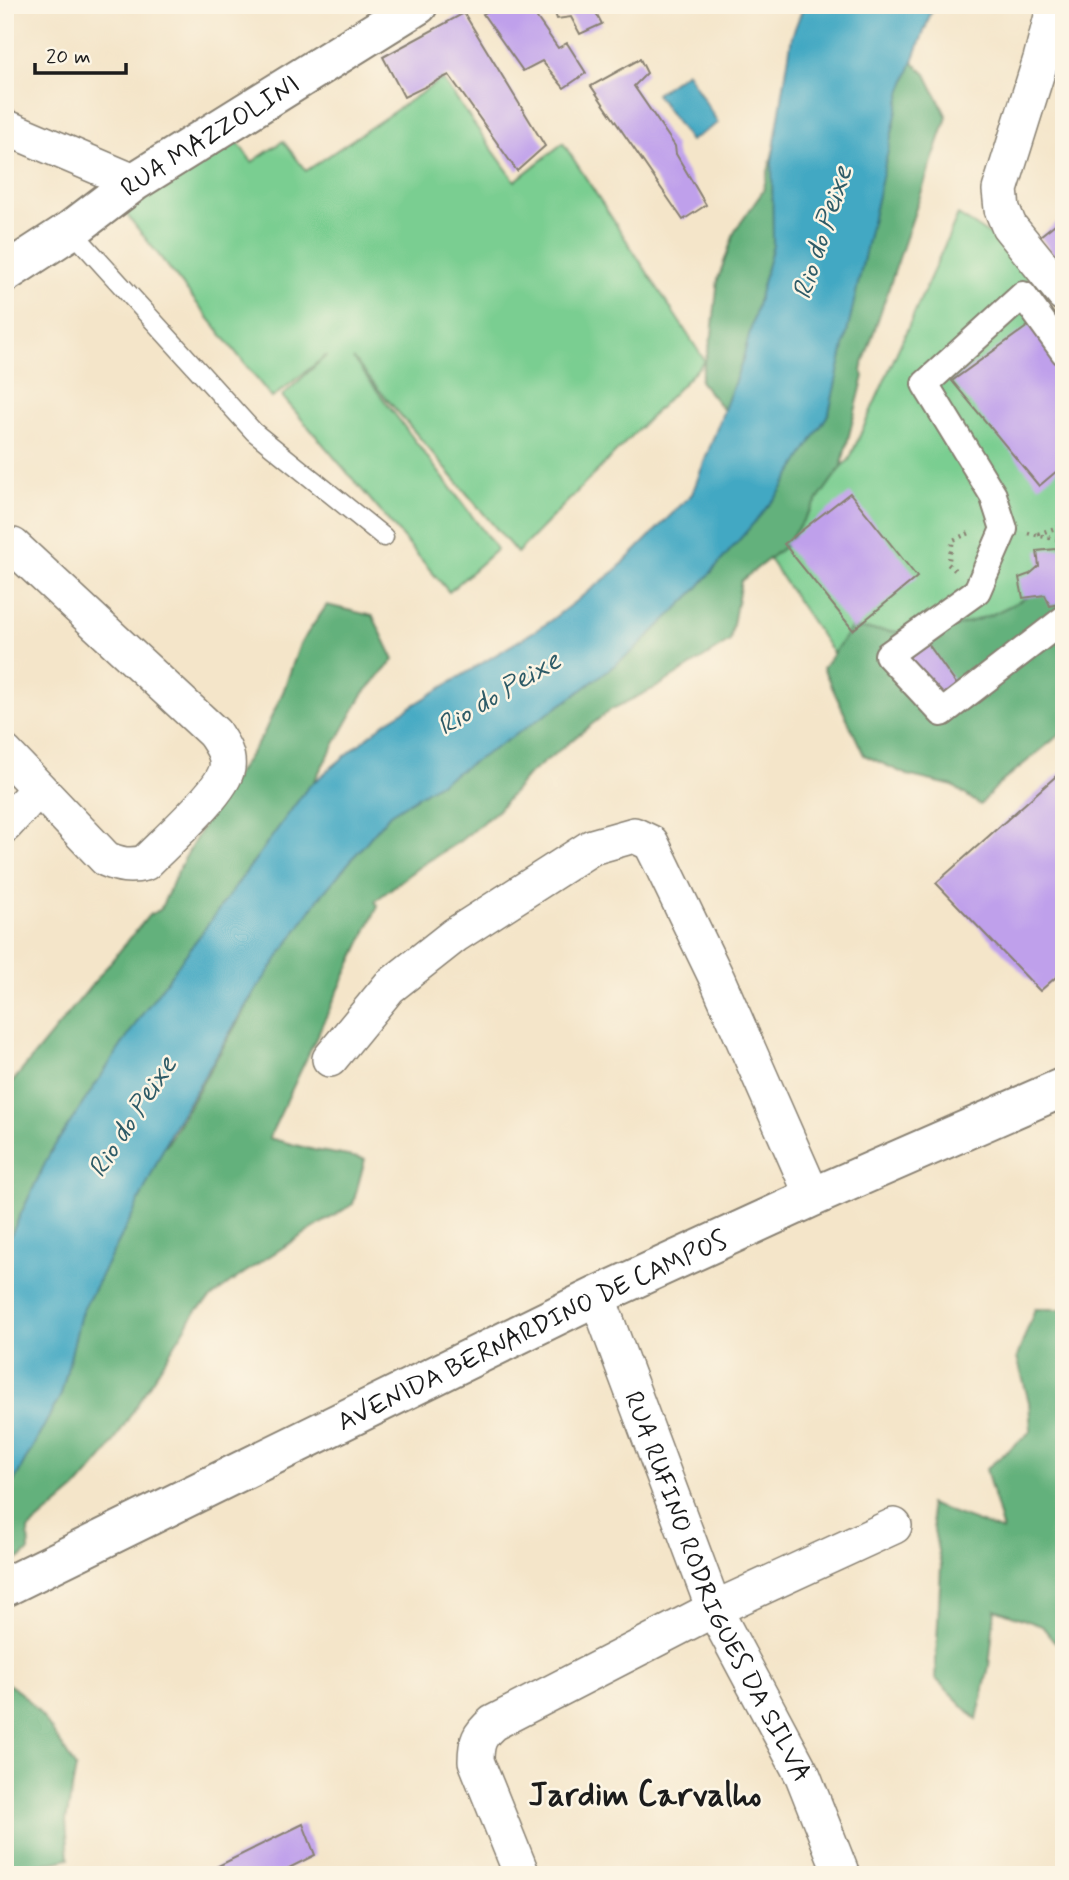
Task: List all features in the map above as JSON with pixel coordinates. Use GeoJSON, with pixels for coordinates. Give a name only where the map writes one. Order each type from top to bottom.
{"type":"FeatureCollection","features":[{"type":"Feature","properties":{"kind":"street","name":"RUA MAZZOLINI"},"geometry":{"type":"LineString","coordinates":[[5,273],[71,230],[134,182],[418,5]]}},
{"type":"Feature","properties":{"kind":"street"},"geometry":{"type":"LineString","coordinates":[[1055,5],[1000,190],[1002,209],[1009,226],[1064,294]]}},
{"type":"Feature","properties":{"kind":"street"},"geometry":{"type":"LineString","coordinates":[[5,127],[134,182]]}},
{"type":"Feature","properties":{"kind":"street"},"geometry":{"type":"LineString","coordinates":[[1064,352],[1023,295],[925,384],[993,495],[1004,529],[977,591],[888,655],[942,713],[1064,619]]}},
{"type":"Feature","properties":{"kind":"street"},"geometry":{"type":"LineString","coordinates":[[5,754],[106,859],[119,865],[131,866],[145,863],[218,788],[227,769],[227,754],[214,733],[13,546]]}},
{"type":"Feature","properties":{"kind":"street"},"geometry":{"type":"LineString","coordinates":[[5,825],[38,789]]}},
{"type":"Feature","properties":{"kind":"street"},"geometry":{"type":"LineString","coordinates":[[330,1059],[389,987],[455,934],[592,847],[634,835],[651,843],[660,861],[717,979],[813,1197]]}},
{"type":"Feature","properties":{"kind":"street","name":"AVENIDA BERNARDINO DE CAMPOS"},"geometry":{"type":"LineString","coordinates":[[5,1587],[597,1296],[813,1197],[1064,1087]]}},
{"type":"Feature","properties":{"kind":"street","name":"RUA RUFINO RODRIGUES DA SILVA"},"geometry":{"type":"LineString","coordinates":[[597,1296],[714,1609],[803,1776],[842,1875]]}},
{"type":"Feature","properties":{"kind":"street"},"geometry":{"type":"LineString","coordinates":[[522,1875],[476,1761],[476,1745],[480,1734],[493,1723],[714,1609],[894,1526]]}},
{"type":"Feature","properties":{"kind":"lane"},"geometry":{"type":"LineString","coordinates":[[71,230],[254,432],[384,537]]}},
{"type":"Feature","properties":{"kind":"path"},"geometry":{"type":"LineString","coordinates":[[1064,525],[1037,534],[1064,541]]}},
{"type":"Feature","properties":{"kind":"green space"},"geometry":{"type":"Polygon","coordinates":[[[892,43],[926,74],[947,117],[861,370],[864,376],[841,467],[785,546],[741,581],[730,641],[659,686],[610,710],[528,775],[498,810],[460,841],[419,867],[375,901],[378,906],[269,1138],[314,1150],[365,1159],[353,1204],[237,1278],[198,1310],[106,1454],[76,1489],[28,1530],[29,1551],[5,1570],[5,1426],[161,1149],[166,1146],[341,844],[650,611],[731,419],[700,381],[712,335],[718,279],[735,231],[763,191],[786,101],[892,43]]]}},
{"type":"Feature","properties":{"kind":"green space"},"geometry":{"type":"Polygon","coordinates":[[[442,79],[515,181],[563,143],[705,361],[517,553],[353,359],[497,549],[449,592],[282,396],[327,355],[272,398],[123,210],[232,134],[252,162],[283,141],[306,171],[442,79]]]}},
{"type":"Feature","properties":{"kind":"green space"},"geometry":{"type":"Polygon","coordinates":[[[958,215],[1000,241],[1064,327],[1064,664],[899,750],[754,537],[849,460],[958,215]]]}},
{"type":"Feature","properties":{"kind":"green space"},"geometry":{"type":"Polygon","coordinates":[[[1064,570],[1064,731],[998,785],[980,805],[953,786],[907,775],[864,755],[823,668],[851,628],[899,632],[945,630],[991,615],[1034,594],[1064,570]]]}},
{"type":"Feature","properties":{"kind":"green space"},"geometry":{"type":"Polygon","coordinates":[[[327,605],[373,616],[394,660],[363,694],[96,1167],[5,1365],[5,1091],[149,915],[160,910],[205,822],[263,735],[283,692],[300,644],[327,605]]]}},
{"type":"Feature","properties":{"kind":"green space"},"geometry":{"type":"Polygon","coordinates":[[[1035,1309],[1064,1309],[1064,1653],[1042,1626],[995,1609],[989,1666],[977,1720],[935,1678],[941,1566],[929,1504],[1003,1531],[986,1469],[1031,1431],[1029,1402],[1017,1357],[1035,1309]]]}},
{"type":"Feature","properties":{"kind":"green space"},"geometry":{"type":"Polygon","coordinates":[[[5,1682],[37,1709],[76,1768],[66,1821],[69,1858],[39,1865],[37,1875],[5,1875],[5,1682]]]}},
{"type":"Feature","properties":{"kind":"water","name":"Rio do Peixe"},"geometry":{"type":"Polygon","coordinates":[[[804,5],[934,5],[901,93],[829,413],[778,495],[696,590],[636,649],[571,698],[390,814],[319,898],[248,1002],[170,1134],[134,1212],[81,1314],[61,1395],[5,1498],[5,1247],[50,1153],[141,1016],[308,787],[386,722],[546,624],[615,571],[692,494],[742,362],[773,245],[772,161],[792,36],[804,5]]]}},
{"type":"Feature","properties":{"kind":"water"},"geometry":{"type":"Polygon","coordinates":[[[687,72],[718,123],[690,141],[656,94],[687,72]]]}},
{"type":"Feature","properties":{"kind":"building"},"geometry":{"type":"Polygon","coordinates":[[[498,5],[528,5],[558,48],[567,43],[586,73],[564,88],[542,61],[523,71],[483,14],[498,5]]]}},
{"type":"Feature","properties":{"kind":"building"},"geometry":{"type":"Polygon","coordinates":[[[552,5],[592,5],[602,24],[580,34],[571,17],[557,19],[552,5]]]}},
{"type":"Feature","properties":{"kind":"building"},"geometry":{"type":"Polygon","coordinates":[[[464,13],[545,146],[517,171],[449,75],[404,97],[383,57],[464,13]]]}},
{"type":"Feature","properties":{"kind":"building"},"geometry":{"type":"Polygon","coordinates":[[[640,59],[647,73],[634,86],[675,146],[676,154],[706,205],[683,220],[591,86],[640,59]]]}},
{"type":"Feature","properties":{"kind":"building"},"geometry":{"type":"Polygon","coordinates":[[[1064,217],[1064,271],[1040,236],[1064,217]]]}},
{"type":"Feature","properties":{"kind":"building"},"geometry":{"type":"Polygon","coordinates":[[[1032,323],[1064,363],[1064,465],[1039,486],[952,381],[1032,323]]]}},
{"type":"Feature","properties":{"kind":"building"},"geometry":{"type":"Polygon","coordinates":[[[850,493],[917,577],[853,630],[784,544],[850,493]]]}},
{"type":"Feature","properties":{"kind":"building"},"geometry":{"type":"Polygon","coordinates":[[[1064,548],[1064,603],[1050,606],[1045,595],[1023,598],[1019,578],[1030,574],[1039,566],[1037,551],[1064,548]]]}},
{"type":"Feature","properties":{"kind":"building"},"geometry":{"type":"Polygon","coordinates":[[[924,638],[964,695],[941,708],[900,660],[924,638]]]}},
{"type":"Feature","properties":{"kind":"building"},"geometry":{"type":"Polygon","coordinates":[[[1064,769],[1064,970],[1040,991],[936,883],[1064,769]]]}},
{"type":"Feature","properties":{"kind":"building"},"geometry":{"type":"Polygon","coordinates":[[[303,1824],[315,1855],[275,1875],[200,1875],[303,1824]]]}},
{"type":"Feature","properties":{"kind":"district","name":"Jardim Carvalho"},"geometry":{"type":"Point","coordinates":[645,1793]}}]}
